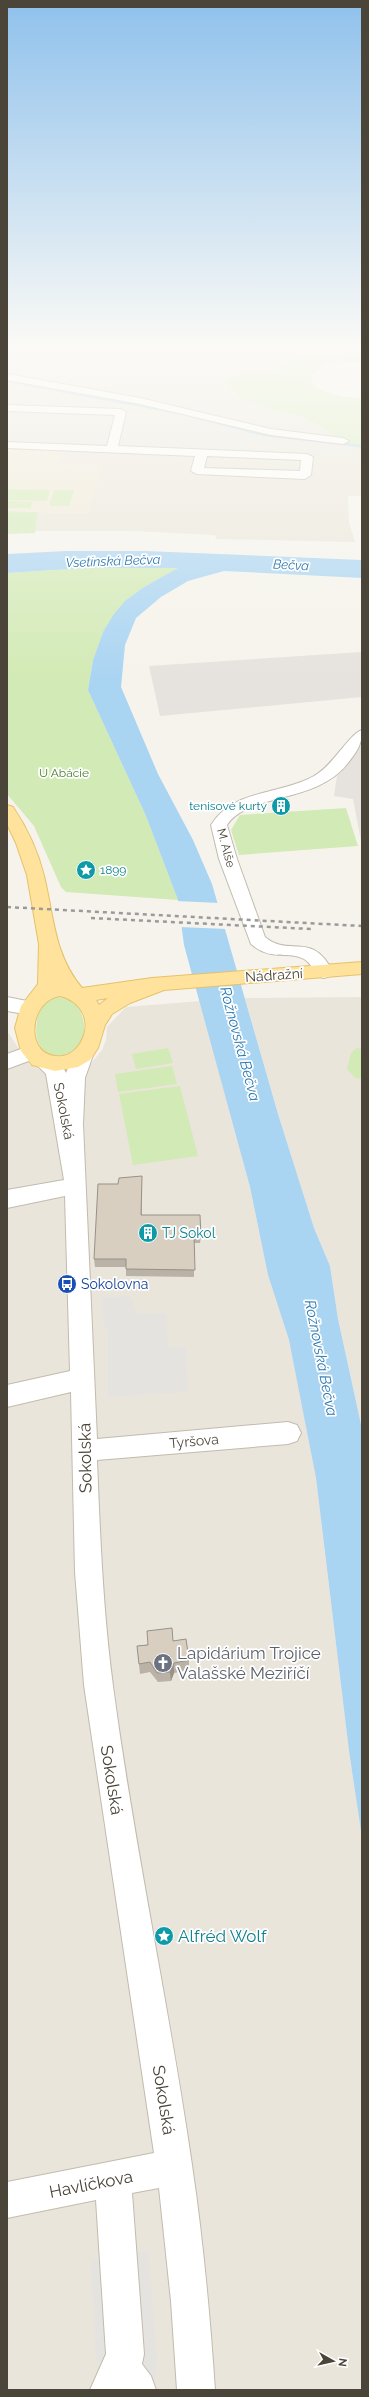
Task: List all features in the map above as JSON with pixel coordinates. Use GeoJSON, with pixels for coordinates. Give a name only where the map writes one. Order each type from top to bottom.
{"type":"FeatureCollection","features":[{"type":"Feature","properties":{"kind":"main road","name":"Sokolská"},"geometry":{"type":"LineString","coordinates":[[7,810],[24,839],[37,880],[48,944],[46,984],[35,1002],[25,1028],[37,1057],[66,1064],[77,1061],[83,1055],[91,1042],[94,1026],[91,1004],[66,983],[48,944]]}},
{"type":"Feature","properties":{"kind":"main road","name":"Nádražní"},"geometry":{"type":"LineString","coordinates":[[78,993],[106,994],[131,986],[362,968]]}},
{"type":"Feature","properties":{"kind":"main road","name":"Nádražní"},"geometry":{"type":"LineString","coordinates":[[94,1026],[100,1016],[114,1003],[168,983]]}},
{"type":"Feature","properties":{"kind":"main road"},"geometry":{"type":"LineString","coordinates":[[35,1002],[60,990],[78,993]]}},
{"type":"Feature","properties":{"kind":"street"},"geometry":{"type":"LineString","coordinates":[[201,457],[198,471],[305,475],[307,457],[304,457]]}},
{"type":"Feature","properties":{"kind":"street","name":"M. Alše"},"geometry":{"type":"LineString","coordinates":[[324,972],[321,962],[314,955],[266,946],[257,940],[228,859],[219,825],[226,813],[239,806],[289,792],[323,778],[338,766],[362,735]]}},
{"type":"Feature","properties":{"kind":"street"},"geometry":{"type":"LineString","coordinates":[[7,1004],[35,1002]]}},
{"type":"Feature","properties":{"kind":"street","name":"Sokolská"},"geometry":{"type":"LineString","coordinates":[[83,1055],[77,1066],[74,1084],[75,1176],[88,1561],[95,1662],[174,2167],[193,2329],[196,2390]]}},
{"type":"Feature","properties":{"kind":"street"},"geometry":{"type":"LineString","coordinates":[[7,1062],[37,1057]]}},
{"type":"Feature","properties":{"kind":"street","name":"Sokolská"},"geometry":{"type":"LineString","coordinates":[[37,1057],[54,1069],[57,1075],[75,1176]]}},
{"type":"Feature","properties":{"kind":"street"},"geometry":{"type":"LineString","coordinates":[[7,1199],[75,1176]]}},
{"type":"Feature","properties":{"kind":"street"},"geometry":{"type":"LineString","coordinates":[[7,1396],[83,1379]]}},
{"type":"Feature","properties":{"kind":"street","name":"Tyršova"},"geometry":{"type":"LineString","coordinates":[[100,1449],[288,1433]]}},
{"type":"Feature","properties":{"kind":"street","name":"Havlíčkova"},"geometry":{"type":"LineString","coordinates":[[7,2200],[174,2167]]}},
{"type":"Feature","properties":{"kind":"street"},"geometry":{"type":"LineString","coordinates":[[113,2179],[125,2341],[122,2383]]}},
{"type":"Feature","properties":{"kind":"shaded area"},"geometry":{"type":"Polygon","coordinates":[[[7,457],[61,457],[58,464],[102,466],[88,513],[7,511],[7,457]]]}},
{"type":"Feature","properties":{"kind":"shaded area"},"geometry":{"type":"Polygon","coordinates":[[[61,457],[362,457],[362,496],[348,496],[349,522],[355,542],[216,539],[215,535],[134,531],[35,531],[38,512],[88,513],[101,466],[58,464],[61,457]]]}},
{"type":"Feature","properties":{"kind":"shaded area"},"geometry":{"type":"Polygon","coordinates":[[[362,652],[362,697],[160,716],[149,666],[362,652]]]}},
{"type":"Feature","properties":{"kind":"shaded area"},"geometry":{"type":"Polygon","coordinates":[[[362,744],[362,846],[353,799],[334,796],[337,776],[362,744]]]}},
{"type":"Feature","properties":{"kind":"shaded area"},"geometry":{"type":"Polygon","coordinates":[[[362,997],[362,1429],[338,1319],[330,1266],[314,1228],[278,1114],[245,998],[362,997]]]}},
{"type":"Feature","properties":{"kind":"shaded area"},"geometry":{"type":"Polygon","coordinates":[[[200,1001],[250,1187],[268,1275],[289,1340],[302,1404],[316,1478],[349,1751],[362,1838],[362,2390],[7,2390],[7,1031],[30,1065],[46,1072],[89,1066],[102,1050],[106,1040],[107,1027],[126,1007],[200,1001]]]}},
{"type":"Feature","properties":{"kind":"shaded area"},"geometry":{"type":"Polygon","coordinates":[[[130,1296],[137,1314],[166,1313],[168,1347],[186,1347],[188,1392],[108,1397],[108,1329],[104,1328],[101,1298],[130,1296]]]}},
{"type":"Feature","properties":{"kind":"shaded area"},"geometry":{"type":"Polygon","coordinates":[[[148,2251],[157,2354],[155,2390],[121,2369],[96,2361],[91,2260],[148,2251]]]}},
{"type":"Feature","properties":{"kind":"green space"},"geometry":{"type":"Polygon","coordinates":[[[7,489],[50,490],[47,501],[7,500],[7,489]]]}},
{"type":"Feature","properties":{"kind":"green space"},"geometry":{"type":"Polygon","coordinates":[[[54,490],[74,490],[69,506],[49,506],[54,490]]]}},
{"type":"Feature","properties":{"kind":"green space"},"geometry":{"type":"Polygon","coordinates":[[[7,501],[33,502],[30,508],[7,508],[7,501]]]}},
{"type":"Feature","properties":{"kind":"green space"},"geometry":{"type":"Polygon","coordinates":[[[7,511],[38,512],[35,533],[7,534],[7,511]]]}},
{"type":"Feature","properties":{"kind":"green space","name":"U Abácie"},"geometry":{"type":"Polygon","coordinates":[[[87,568],[179,568],[144,587],[103,632],[93,660],[88,690],[146,816],[178,900],[66,892],[61,887],[34,826],[7,794],[7,573],[87,568]]]}},
{"type":"Feature","properties":{"kind":"green space"},"geometry":{"type":"Polygon","coordinates":[[[346,808],[358,846],[239,855],[231,830],[240,815],[346,808]]]}},
{"type":"Feature","properties":{"kind":"green space"},"geometry":{"type":"Polygon","coordinates":[[[57,997],[74,1000],[83,1020],[83,1036],[77,1047],[66,1054],[55,1055],[44,1051],[37,1039],[37,1021],[39,1012],[43,1006],[57,997]]]}},
{"type":"Feature","properties":{"kind":"green space"},"geometry":{"type":"Polygon","coordinates":[[[168,1048],[173,1063],[136,1069],[132,1054],[168,1048]]]}},
{"type":"Feature","properties":{"kind":"green space"},"geometry":{"type":"Polygon","coordinates":[[[357,1048],[362,1049],[362,1079],[355,1078],[347,1069],[351,1053],[357,1048]]]}},
{"type":"Feature","properties":{"kind":"green space"},"geometry":{"type":"Polygon","coordinates":[[[172,1066],[177,1084],[118,1092],[115,1074],[172,1066]]]}},
{"type":"Feature","properties":{"kind":"green space"},"geometry":{"type":"Polygon","coordinates":[[[180,1086],[198,1156],[133,1165],[119,1094],[180,1086]]]}},
{"type":"Feature","properties":{"kind":"water"},"geometry":{"type":"Polygon","coordinates":[[[66,551],[146,551],[362,560],[362,578],[224,571],[188,581],[161,597],[136,618],[125,645],[121,687],[158,774],[193,840],[212,884],[278,1114],[314,1228],[330,1266],[338,1319],[362,1429],[362,1838],[349,1751],[316,1478],[289,1340],[268,1275],[250,1187],[184,945],[178,900],[146,816],[88,690],[93,660],[103,632],[114,614],[125,601],[144,587],[178,568],[87,568],[7,573],[7,554],[66,551]]]}},
{"type":"Feature","properties":{"kind":"pier"},"geometry":{"type":"Polygon","coordinates":[[[176,901],[220,903],[227,929],[179,927],[176,901]]]}},
{"type":"Feature","properties":{"kind":"building","name":"TJ Sokol"},"geometry":{"type":"Polygon","coordinates":[[[142,1176],[141,1215],[200,1215],[201,1236],[194,1235],[195,1270],[126,1269],[126,1259],[94,1259],[98,1184],[118,1184],[119,1178],[142,1176]]]}},
{"type":"Feature","properties":{"kind":"building","name":"Lapidárium Trojice Valašské Meziříčí"},"geometry":{"type":"Polygon","coordinates":[[[172,1628],[173,1641],[186,1639],[189,1660],[174,1663],[170,1672],[157,1673],[150,1662],[139,1664],[137,1646],[148,1645],[147,1631],[172,1628]]]}},
{"type":"Feature","properties":{"kind":"railway"},"geometry":{"type":"LineString","coordinates":[[7,907],[362,926]]}},
{"type":"Feature","properties":{"kind":"railway"},"geometry":{"type":"LineString","coordinates":[[91,918],[311,929]]}},
{"type":"Feature","properties":{"kind":"place","name":"tenisové kurty"},"geometry":{"type":"Point","coordinates":[281,806]}},
{"type":"Feature","properties":{"kind":"place","name":"1899"},"geometry":{"type":"Point","coordinates":[86,870]}},
{"type":"Feature","properties":{"kind":"place","name":"TJ Sokol"},"geometry":{"type":"Point","coordinates":[148,1233]}},
{"type":"Feature","properties":{"kind":"place","name":"Sokolovna"},"geometry":{"type":"Point","coordinates":[67,1284]}},
{"type":"Feature","properties":{"kind":"place","name":"Lapidárium Trojice Valašské Meziříčí"},"geometry":{"type":"Point","coordinates":[163,1663]}},
{"type":"Feature","properties":{"kind":"place","name":"Alfréd Wolf"},"geometry":{"type":"Point","coordinates":[164,1936]}},
{"type":"Feature","properties":{"kind":"water label","name":"Vsetínská Bečva"},"geometry":{"type":"Point","coordinates":[113,561]}},
{"type":"Feature","properties":{"kind":"water label","name":"Bečva"},"geometry":{"type":"Point","coordinates":[291,565]}},
{"type":"Feature","properties":{"kind":"water label","name":"Rožnovská Bečva"},"geometry":{"type":"Point","coordinates":[240,1044]}},
{"type":"Feature","properties":{"kind":"water label","name":"Rožnovská Bečva"},"geometry":{"type":"Point","coordinates":[321,1358]}}]}
